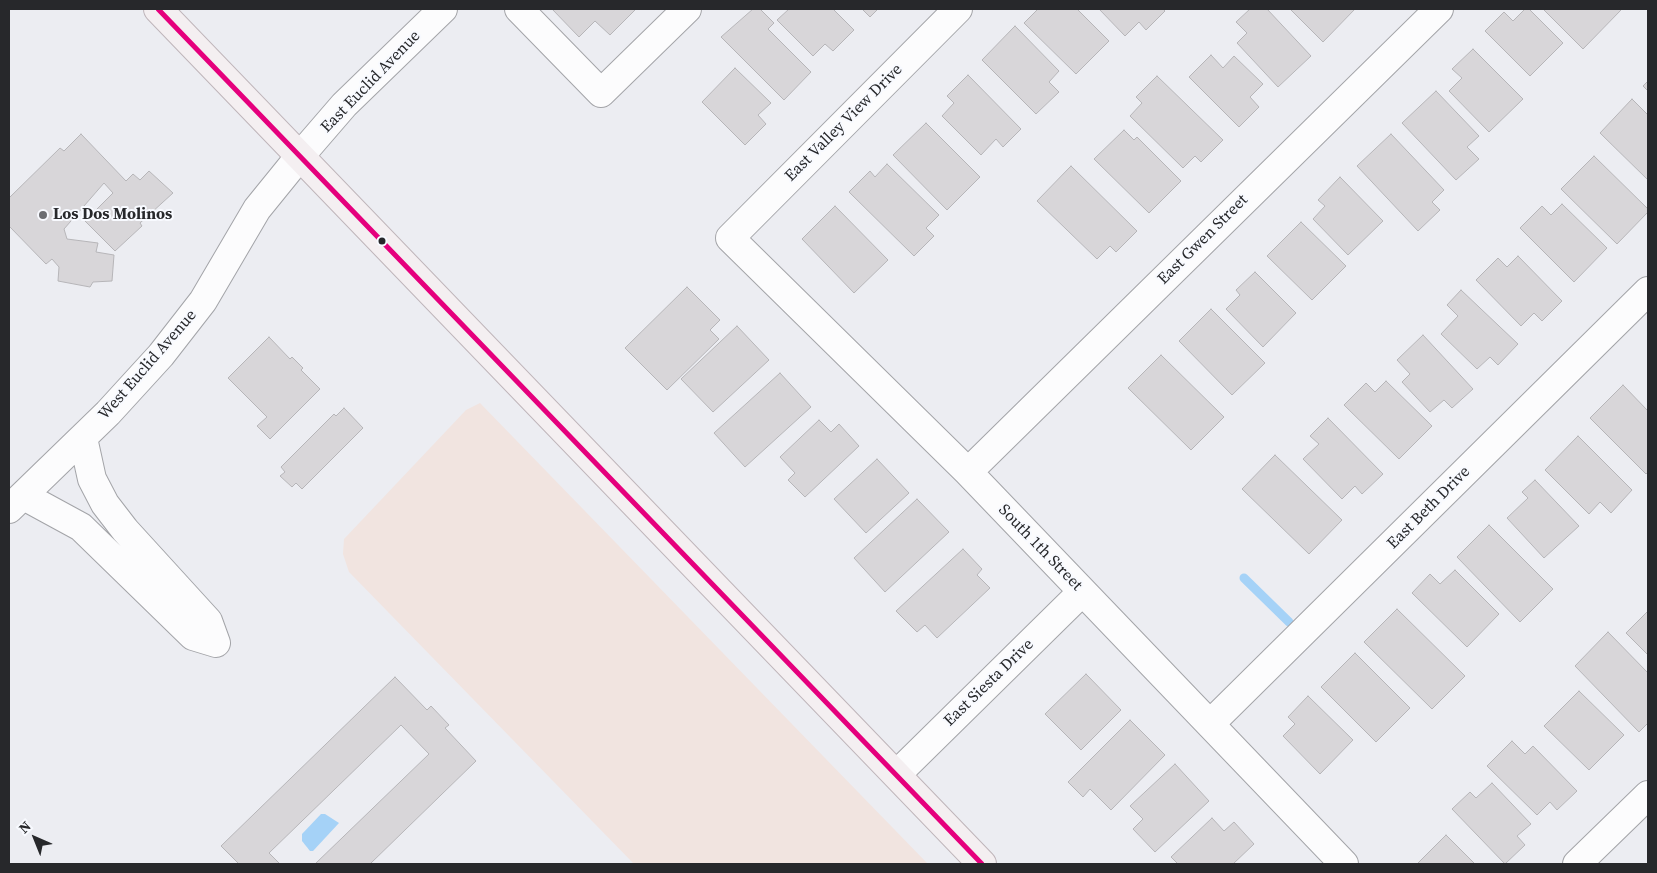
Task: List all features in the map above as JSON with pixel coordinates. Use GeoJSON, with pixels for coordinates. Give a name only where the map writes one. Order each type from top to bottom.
{"type":"FeatureCollection","features":[{"type":"Feature","properties":{"kind":"main road"},"geometry":{"type":"LineString","coordinates":[[158,9],[982,864]]}},
{"type":"Feature","properties":{"kind":"street","name":"East Euclid Avenue"},"geometry":{"type":"LineString","coordinates":[[300,156],[344,105],[443,9]]}},
{"type":"Feature","properties":{"kind":"street"},"geometry":{"type":"LineString","coordinates":[[519,9],[601,93],[687,9]]}},
{"type":"Feature","properties":{"kind":"street","name":"East Valley View Drive"},"geometry":{"type":"LineString","coordinates":[[730,238],[958,9]]}},
{"type":"Feature","properties":{"kind":"street","name":"East Gwen Street"},"geometry":{"type":"LineString","coordinates":[[968,472],[1439,9]]}},
{"type":"Feature","properties":{"kind":"street","name":"West Euclid Avenue"},"geometry":{"type":"LineString","coordinates":[[16,502],[83,438],[154,362],[203,301],[257,209],[300,156]]}},
{"type":"Feature","properties":{"kind":"street","name":"South 1th Street"},"geometry":{"type":"LineString","coordinates":[[730,238],[968,472],[1344,864]]}},
{"type":"Feature","properties":{"kind":"street","name":"East Beth Drive"},"geometry":{"type":"LineString","coordinates":[[1210,724],[1648,291]]}},
{"type":"Feature","properties":{"kind":"street"},"geometry":{"type":"LineString","coordinates":[[16,502],[81,527],[193,636],[216,643],[208,621],[125,530],[105,504],[92,479],[83,438]]}},
{"type":"Feature","properties":{"kind":"street","name":"East Siesta Drive"},"geometry":{"type":"LineString","coordinates":[[897,774],[1082,592]]}},
{"type":"Feature","properties":{"kind":"street"},"geometry":{"type":"LineString","coordinates":[[1577,864],[1648,795]]}},
{"type":"Feature","properties":{"kind":"shaded area"},"geometry":{"type":"Polygon","coordinates":[[[480,403],[928,864],[634,864],[349,572],[343,554],[344,539],[466,410],[480,403]]]}},
{"type":"Feature","properties":{"kind":"water"},"geometry":{"type":"Polygon","coordinates":[[[321,814],[325,814],[339,823],[313,851],[310,851],[302,841],[302,834],[321,814]]]}},
{"type":"Feature","properties":{"kind":"building"},"geometry":{"type":"Polygon","coordinates":[[[552,9],[636,9],[610,35],[595,21],[579,37],[552,9]]]}},
{"type":"Feature","properties":{"kind":"building"},"geometry":{"type":"Polygon","coordinates":[[[753,9],[760,9],[774,23],[768,29],[811,72],[784,100],[721,37],[753,9]]]}},
{"type":"Feature","properties":{"kind":"building"},"geometry":{"type":"Polygon","coordinates":[[[789,9],[833,9],[854,30],[833,51],[825,44],[813,56],[777,20],[789,9]]]}},
{"type":"Feature","properties":{"kind":"building"},"geometry":{"type":"Polygon","coordinates":[[[862,9],[878,9],[870,17],[862,9]]]}},
{"type":"Feature","properties":{"kind":"building"},"geometry":{"type":"Polygon","coordinates":[[[1038,9],[1077,9],[1109,41],[1076,74],[1024,23],[1038,9]]]}},
{"type":"Feature","properties":{"kind":"building"},"geometry":{"type":"Polygon","coordinates":[[[1099,9],[1163,9],[1165,11],[1146,30],[1139,22],[1125,36],[1099,9]]]}},
{"type":"Feature","properties":{"kind":"building"},"geometry":{"type":"Polygon","coordinates":[[[1250,9],[1267,9],[1311,56],[1278,87],[1237,43],[1247,33],[1236,22],[1250,9]]]}},
{"type":"Feature","properties":{"kind":"building"},"geometry":{"type":"Polygon","coordinates":[[[1290,9],[1355,9],[1323,42],[1290,9]]]}},
{"type":"Feature","properties":{"kind":"building"},"geometry":{"type":"Polygon","coordinates":[[[1525,9],[1529,9],[1563,43],[1530,76],[1485,31],[1504,12],[1513,21],[1525,9]]]}},
{"type":"Feature","properties":{"kind":"building"},"geometry":{"type":"Polygon","coordinates":[[[1543,9],[1620,9],[1621,10],[1583,49],[1543,9]]]}},
{"type":"Feature","properties":{"kind":"building"},"geometry":{"type":"Polygon","coordinates":[[[1015,26],[1059,71],[1049,82],[1059,92],[1036,114],[982,60],[1015,26]]]}},
{"type":"Feature","properties":{"kind":"building"},"geometry":{"type":"Polygon","coordinates":[[[1473,49],[1523,99],[1489,132],[1449,91],[1462,78],[1452,69],[1473,49]]]}},
{"type":"Feature","properties":{"kind":"building"},"geometry":{"type":"Polygon","coordinates":[[[1211,55],[1223,68],[1234,56],[1263,84],[1250,97],[1259,107],[1239,127],[1189,77],[1211,55]]]}},
{"type":"Feature","properties":{"kind":"building"},"geometry":{"type":"Polygon","coordinates":[[[735,68],[771,103],[758,115],[766,124],[745,145],[702,102],[735,68]]]}},
{"type":"Feature","properties":{"kind":"building"},"geometry":{"type":"Polygon","coordinates":[[[968,75],[1021,129],[1003,147],[996,139],[981,155],[942,116],[954,103],[947,96],[968,75]]]}},
{"type":"Feature","properties":{"kind":"building"},"geometry":{"type":"Polygon","coordinates":[[[1157,76],[1223,140],[1201,162],[1195,156],[1183,168],[1130,116],[1142,103],[1136,97],[1157,76]]]}},
{"type":"Feature","properties":{"kind":"building"},"geometry":{"type":"Polygon","coordinates":[[[1648,81],[1648,91],[1643,86],[1648,81]]]}},
{"type":"Feature","properties":{"kind":"building"},"geometry":{"type":"Polygon","coordinates":[[[1436,91],[1479,136],[1467,147],[1479,159],[1456,180],[1402,123],[1436,91]]]}},
{"type":"Feature","properties":{"kind":"building"},"geometry":{"type":"Polygon","coordinates":[[[1632,99],[1648,115],[1648,180],[1600,133],[1632,99]]]}},
{"type":"Feature","properties":{"kind":"building"},"geometry":{"type":"Polygon","coordinates":[[[926,123],[980,177],[947,210],[893,155],[926,123]]]}},
{"type":"Feature","properties":{"kind":"building"},"geometry":{"type":"Polygon","coordinates":[[[1124,130],[1134,140],[1137,137],[1181,181],[1149,213],[1094,159],[1124,130]]]}},
{"type":"Feature","properties":{"kind":"building","name":"Los Dos Molinos"},"geometry":{"type":"Polygon","coordinates":[[[81,134],[126,181],[133,174],[140,180],[149,171],[173,193],[140,223],[142,226],[115,251],[85,221],[113,193],[104,183],[64,229],[67,239],[98,243],[96,252],[114,255],[112,281],[93,282],[90,287],[58,281],[59,267],[52,259],[46,264],[9,226],[9,198],[60,148],[64,151],[81,134]]]}},
{"type":"Feature","properties":{"kind":"building"},"geometry":{"type":"Polygon","coordinates":[[[1391,134],[1444,190],[1432,202],[1440,210],[1418,231],[1357,166],[1391,134]]]}},
{"type":"Feature","properties":{"kind":"building"},"geometry":{"type":"Polygon","coordinates":[[[1594,156],[1648,209],[1648,212],[1617,244],[1561,189],[1594,156]]]}},
{"type":"Feature","properties":{"kind":"building"},"geometry":{"type":"Polygon","coordinates":[[[887,164],[939,215],[926,228],[934,236],[914,256],[849,192],[870,171],[875,177],[887,164]]]}},
{"type":"Feature","properties":{"kind":"building"},"geometry":{"type":"Polygon","coordinates":[[[1071,166],[1137,231],[1116,252],[1110,246],[1097,259],[1037,201],[1071,166]]]}},
{"type":"Feature","properties":{"kind":"building"},"geometry":{"type":"Polygon","coordinates":[[[1340,177],[1383,221],[1348,255],[1313,219],[1325,206],[1318,200],[1340,177]]]}},
{"type":"Feature","properties":{"kind":"building"},"geometry":{"type":"Polygon","coordinates":[[[1562,204],[1607,248],[1574,282],[1520,228],[1542,206],[1551,215],[1562,204]]]}},
{"type":"Feature","properties":{"kind":"building"},"geometry":{"type":"Polygon","coordinates":[[[835,206],[888,260],[854,293],[802,239],[835,206]]]}},
{"type":"Feature","properties":{"kind":"building"},"geometry":{"type":"Polygon","coordinates":[[[1301,222],[1346,266],[1312,300],[1267,256],[1301,222]]]}},
{"type":"Feature","properties":{"kind":"building"},"geometry":{"type":"Polygon","coordinates":[[[1518,256],[1562,301],[1542,321],[1534,313],[1521,326],[1476,280],[1498,258],[1507,267],[1518,256]]]}},
{"type":"Feature","properties":{"kind":"building"},"geometry":{"type":"Polygon","coordinates":[[[1255,272],[1296,313],[1263,347],[1226,309],[1240,295],[1236,290],[1255,272]]]}},
{"type":"Feature","properties":{"kind":"building"},"geometry":{"type":"Polygon","coordinates":[[[687,287],[720,320],[710,330],[719,339],[667,390],[625,348],[687,287]]]}},
{"type":"Feature","properties":{"kind":"building"},"geometry":{"type":"Polygon","coordinates":[[[1461,290],[1518,344],[1498,365],[1490,357],[1477,369],[1441,334],[1458,316],[1447,305],[1461,290]]]}},
{"type":"Feature","properties":{"kind":"building"},"geometry":{"type":"Polygon","coordinates":[[[1211,309],[1265,363],[1232,395],[1179,341],[1211,309]]]}},
{"type":"Feature","properties":{"kind":"building"},"geometry":{"type":"Polygon","coordinates":[[[737,326],[769,360],[713,412],[681,379],[737,326]]]}},
{"type":"Feature","properties":{"kind":"building"},"geometry":{"type":"Polygon","coordinates":[[[1423,335],[1473,389],[1452,408],[1444,400],[1430,412],[1402,382],[1410,374],[1397,360],[1423,335]]]}},
{"type":"Feature","properties":{"kind":"building"},"geometry":{"type":"Polygon","coordinates":[[[269,337],[290,359],[292,357],[303,368],[301,370],[320,389],[270,439],[257,426],[267,417],[228,378],[269,337]]]}},
{"type":"Feature","properties":{"kind":"building"},"geometry":{"type":"Polygon","coordinates":[[[1161,355],[1224,417],[1191,450],[1128,388],[1161,355]]]}},
{"type":"Feature","properties":{"kind":"building"},"geometry":{"type":"Polygon","coordinates":[[[780,373],[811,407],[745,467],[714,433],[780,373]]]}},
{"type":"Feature","properties":{"kind":"building"},"geometry":{"type":"Polygon","coordinates":[[[1386,381],[1432,426],[1399,459],[1344,405],[1366,383],[1375,392],[1386,381]]]}},
{"type":"Feature","properties":{"kind":"building"},"geometry":{"type":"Polygon","coordinates":[[[1623,385],[1648,411],[1648,472],[1646,474],[1590,418],[1623,385]]]}},
{"type":"Feature","properties":{"kind":"building"},"geometry":{"type":"Polygon","coordinates":[[[344,408],[363,428],[302,489],[296,483],[292,487],[280,476],[285,472],[281,467],[334,414],[336,416],[344,408]]]}},
{"type":"Feature","properties":{"kind":"building"},"geometry":{"type":"Polygon","coordinates":[[[1328,418],[1383,474],[1362,494],[1355,486],[1342,499],[1303,459],[1319,444],[1310,436],[1328,418]]]}},
{"type":"Feature","properties":{"kind":"building"},"geometry":{"type":"Polygon","coordinates":[[[819,420],[831,432],[839,424],[859,446],[805,497],[788,480],[795,473],[780,457],[819,420]]]}},
{"type":"Feature","properties":{"kind":"building"},"geometry":{"type":"Polygon","coordinates":[[[1578,436],[1632,490],[1611,513],[1600,502],[1589,514],[1545,470],[1578,436]]]}},
{"type":"Feature","properties":{"kind":"building"},"geometry":{"type":"Polygon","coordinates":[[[1275,455],[1342,520],[1309,554],[1242,489],[1275,455]]]}},
{"type":"Feature","properties":{"kind":"building"},"geometry":{"type":"Polygon","coordinates":[[[877,459],[909,493],[866,533],[834,499],[877,459]]]}},
{"type":"Feature","properties":{"kind":"building"},"geometry":{"type":"Polygon","coordinates":[[[1535,480],[1579,526],[1544,558],[1507,518],[1528,498],[1522,492],[1535,480]]]}},
{"type":"Feature","properties":{"kind":"building"},"geometry":{"type":"Polygon","coordinates":[[[917,499],[949,532],[885,592],[854,558],[917,499]]]}},
{"type":"Feature","properties":{"kind":"building"},"geometry":{"type":"Polygon","coordinates":[[[1489,525],[1553,589],[1520,622],[1457,557],[1489,525]]]}},
{"type":"Feature","properties":{"kind":"building"},"geometry":{"type":"Polygon","coordinates":[[[963,549],[982,569],[977,575],[990,588],[937,638],[925,625],[917,632],[896,611],[963,549]]]}},
{"type":"Feature","properties":{"kind":"building"},"geometry":{"type":"Polygon","coordinates":[[[1455,570],[1499,614],[1467,647],[1412,593],[1430,574],[1440,584],[1455,570]]]}},
{"type":"Feature","properties":{"kind":"building"},"geometry":{"type":"Polygon","coordinates":[[[1397,609],[1465,676],[1432,709],[1364,642],[1397,609]]]}},
{"type":"Feature","properties":{"kind":"building"},"geometry":{"type":"Polygon","coordinates":[[[1648,611],[1648,655],[1626,633],[1648,611]]]}},
{"type":"Feature","properties":{"kind":"building"},"geometry":{"type":"Polygon","coordinates":[[[1608,632],[1648,673],[1648,723],[1639,732],[1575,666],[1608,632]]]}},
{"type":"Feature","properties":{"kind":"building"},"geometry":{"type":"Polygon","coordinates":[[[1355,653],[1410,708],[1376,742],[1321,687],[1355,653]]]}},
{"type":"Feature","properties":{"kind":"building"},"geometry":{"type":"Polygon","coordinates":[[[1086,674],[1121,710],[1081,750],[1045,714],[1086,674]]]}},
{"type":"Feature","properties":{"kind":"building"},"geometry":{"type":"Polygon","coordinates":[[[395,677],[427,710],[431,706],[449,725],[445,728],[476,761],[370,864],[315,864],[429,754],[401,725],[269,853],[280,864],[239,864],[221,846],[395,677]]]}},
{"type":"Feature","properties":{"kind":"building"},"geometry":{"type":"Polygon","coordinates":[[[1579,691],[1624,735],[1589,770],[1544,726],[1579,691]]]}},
{"type":"Feature","properties":{"kind":"building"},"geometry":{"type":"Polygon","coordinates":[[[1308,696],[1353,740],[1320,774],[1283,736],[1295,724],[1288,717],[1308,696]]]}},
{"type":"Feature","properties":{"kind":"building"},"geometry":{"type":"Polygon","coordinates":[[[1130,720],[1165,755],[1111,810],[1090,789],[1083,797],[1068,782],[1130,720]]]}},
{"type":"Feature","properties":{"kind":"building"},"geometry":{"type":"Polygon","coordinates":[[[1512,741],[1525,754],[1533,746],[1577,791],[1557,810],[1550,802],[1537,815],[1487,766],[1512,741]]]}},
{"type":"Feature","properties":{"kind":"building"},"geometry":{"type":"Polygon","coordinates":[[[1175,764],[1209,801],[1155,852],[1133,829],[1143,819],[1130,806],[1175,764]]]}},
{"type":"Feature","properties":{"kind":"building"},"geometry":{"type":"Polygon","coordinates":[[[1492,783],[1531,824],[1517,836],[1525,845],[1505,864],[1452,809],[1470,792],[1476,798],[1492,783]]]}},
{"type":"Feature","properties":{"kind":"building"},"geometry":{"type":"Polygon","coordinates":[[[1212,818],[1224,831],[1234,822],[1254,844],[1233,864],[1178,864],[1171,857],[1212,818]]]}},
{"type":"Feature","properties":{"kind":"building"},"geometry":{"type":"Polygon","coordinates":[[[1446,835],[1475,864],[1417,864],[1446,835]]]}},
{"type":"Feature","properties":{"kind":"waterway"},"geometry":{"type":"LineString","coordinates":[[1244,578],[1289,622]]}},
{"type":"Feature","properties":{"kind":"transit line"},"geometry":{"type":"LineString","coordinates":[[158,9],[982,864]]}},
{"type":"Feature","properties":{"kind":"place","name":"Los Dos Molinos"},"geometry":{"type":"Point","coordinates":[43,215]}}]}
